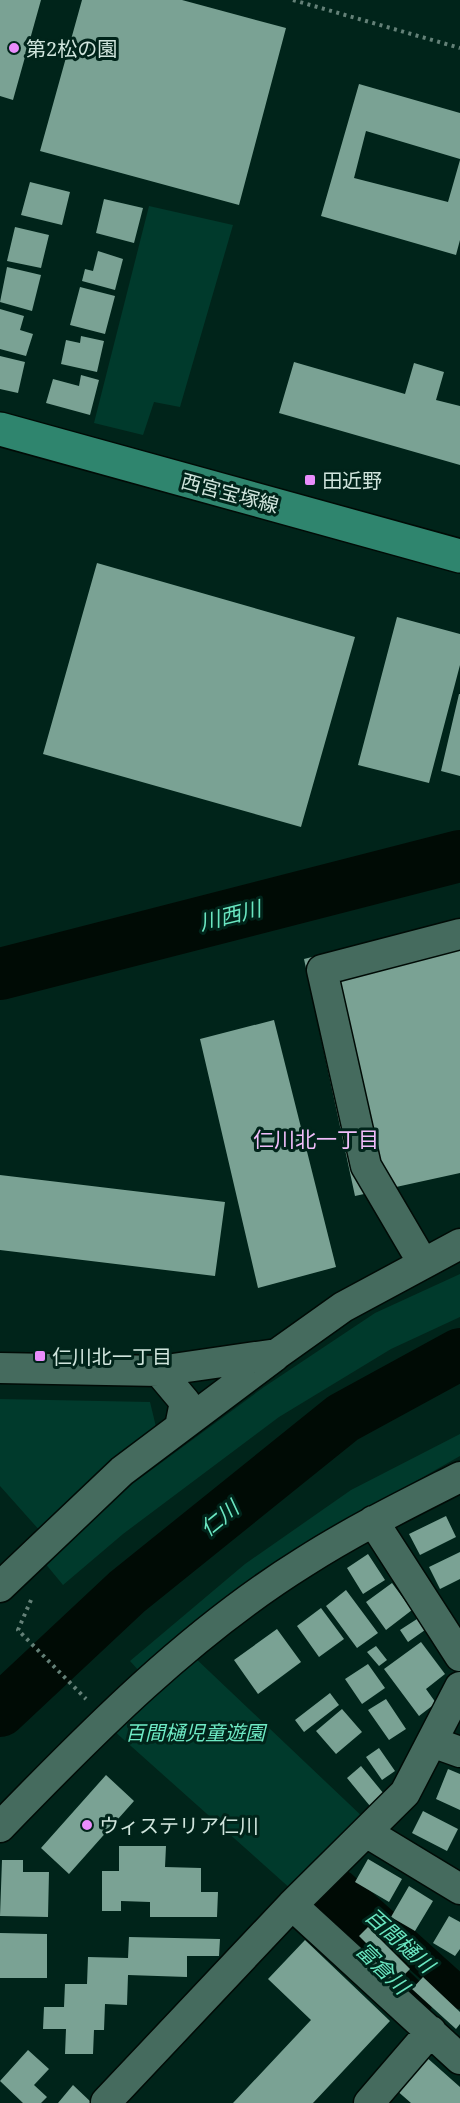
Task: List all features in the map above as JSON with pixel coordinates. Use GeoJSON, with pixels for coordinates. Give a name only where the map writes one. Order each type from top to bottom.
{"type":"FeatureCollection","features":[{"type":"Feature","properties":{"kind":"main road","name":"西宮宝塚線"},"geometry":{"type":"LineString","coordinates":[[0,429],[460,556]]}},
{"type":"Feature","properties":{"kind":"street"},"geometry":{"type":"LineString","coordinates":[[423,1263],[366,1166],[322,970],[460,934]]}},
{"type":"Feature","properties":{"kind":"street"},"geometry":{"type":"LineString","coordinates":[[0,1587],[123,1471],[277,1354],[343,1307],[460,1244]]}},
{"type":"Feature","properties":{"kind":"street"},"geometry":{"type":"LineString","coordinates":[[0,1368],[159,1371],[277,1354]]}},
{"type":"Feature","properties":{"kind":"street"},"geometry":{"type":"LineString","coordinates":[[159,1371],[185,1402],[180,1428]]}},
{"type":"Feature","properties":{"kind":"street"},"geometry":{"type":"LineString","coordinates":[[0,1827],[95,1730],[216,1625],[302,1563],[373,1521],[460,1478]]}},
{"type":"Feature","properties":{"kind":"street"},"geometry":{"type":"LineString","coordinates":[[373,1521],[460,1656]]}},
{"type":"Feature","properties":{"kind":"street"},"geometry":{"type":"LineString","coordinates":[[106,2102],[292,1905],[405,1793],[460,1687]]}},
{"type":"Feature","properties":{"kind":"street"},"geometry":{"type":"LineString","coordinates":[[432,1742],[460,1752]]}},
{"type":"Feature","properties":{"kind":"street"},"geometry":{"type":"LineString","coordinates":[[366,1832],[460,1889]]}},
{"type":"Feature","properties":{"kind":"street"},"geometry":{"type":"LineString","coordinates":[[292,1905],[460,2059]]}},
{"type":"Feature","properties":{"kind":"street"},"geometry":{"type":"LineString","coordinates":[[369,2103],[431,2031]]}},
{"type":"Feature","properties":{"kind":"path"},"geometry":{"type":"LineString","coordinates":[[293,0],[460,48]]}},
{"type":"Feature","properties":{"kind":"path"},"geometry":{"type":"LineString","coordinates":[[33,1592],[18,1630],[85,1700],[92,1694]]}},
{"type":"Feature","properties":{"kind":"green space"},"geometry":{"type":"Polygon","coordinates":[[[149,206],[233,225],[180,407],[154,402],[143,435],[94,423],[149,206]]]}},
{"type":"Feature","properties":{"kind":"green space"},"geometry":{"type":"Polygon","coordinates":[[[460,1274],[460,1317],[391,1349],[279,1417],[123,1534],[63,1585],[44,1562],[101,1507],[264,1387],[375,1313],[460,1274]]]}},
{"type":"Feature","properties":{"kind":"green space"},"geometry":{"type":"Polygon","coordinates":[[[0,1399],[150,1402],[157,1431],[41,1532],[0,1486],[0,1399]]]}},
{"type":"Feature","properties":{"kind":"green space"},"geometry":{"type":"Polygon","coordinates":[[[460,1434],[460,1456],[295,1550],[140,1672],[130,1661],[245,1564],[351,1490],[460,1434]]]}},
{"type":"Feature","properties":{"kind":"green space","name":"百間樋児童遊園"},"geometry":{"type":"Polygon","coordinates":[[[191,1654],[366,1820],[292,1890],[113,1730],[191,1654]]]}},
{"type":"Feature","properties":{"kind":"building","name":"第2松の園"},"geometry":{"type":"Polygon","coordinates":[[[0,0],[41,0],[13,100],[0,96],[0,0]]]}},
{"type":"Feature","properties":{"kind":"building"},"geometry":{"type":"Polygon","coordinates":[[[82,0],[182,0],[286,28],[239,205],[40,151],[82,0]]]}},
{"type":"Feature","properties":{"kind":"building"},"geometry":{"type":"Polygon","coordinates":[[[359,84],[460,113],[460,159],[366,131],[354,178],[448,202],[460,160],[460,240],[456,255],[321,216],[359,84]]]}},
{"type":"Feature","properties":{"kind":"building"},"geometry":{"type":"Polygon","coordinates":[[[30,182],[70,192],[62,225],[21,215],[30,182]]]}},
{"type":"Feature","properties":{"kind":"building"},"geometry":{"type":"Polygon","coordinates":[[[104,199],[143,208],[134,243],[96,233],[104,199]]]}},
{"type":"Feature","properties":{"kind":"building"},"geometry":{"type":"Polygon","coordinates":[[[15,227],[49,235],[41,268],[7,261],[15,227]]]}},
{"type":"Feature","properties":{"kind":"building"},"geometry":{"type":"Polygon","coordinates":[[[98,251],[123,259],[115,290],[82,281],[85,269],[93,271],[98,251]]]}},
{"type":"Feature","properties":{"kind":"building"},"geometry":{"type":"Polygon","coordinates":[[[7,267],[41,275],[32,311],[0,302],[7,267]]]}},
{"type":"Feature","properties":{"kind":"building"},"geometry":{"type":"Polygon","coordinates":[[[80,287],[115,296],[105,334],[70,325],[80,287]]]}},
{"type":"Feature","properties":{"kind":"building"},"geometry":{"type":"Polygon","coordinates":[[[0,309],[24,316],[20,330],[33,334],[26,356],[0,349],[0,309]]]}},
{"type":"Feature","properties":{"kind":"building"},"geometry":{"type":"Polygon","coordinates":[[[81,336],[104,341],[97,372],[61,364],[66,340],[80,343],[81,336]]]}},
{"type":"Feature","properties":{"kind":"building"},"geometry":{"type":"Polygon","coordinates":[[[0,356],[25,362],[18,393],[0,389],[0,356]]]}},
{"type":"Feature","properties":{"kind":"building"},"geometry":{"type":"Polygon","coordinates":[[[294,362],[405,394],[414,363],[444,372],[436,400],[460,406],[460,465],[279,413],[294,362]]]}},
{"type":"Feature","properties":{"kind":"building"},"geometry":{"type":"Polygon","coordinates":[[[81,375],[99,380],[90,415],[46,403],[53,379],[79,386],[81,375]]]}},
{"type":"Feature","properties":{"kind":"building"},"geometry":{"type":"Polygon","coordinates":[[[97,563],[355,637],[301,827],[43,754],[97,563]]]}},
{"type":"Feature","properties":{"kind":"building"},"geometry":{"type":"Polygon","coordinates":[[[397,617],[460,634],[460,665],[429,783],[358,765],[397,617]]]}},
{"type":"Feature","properties":{"kind":"building"},"geometry":{"type":"Polygon","coordinates":[[[460,694],[460,776],[441,771],[460,694]]]}},
{"type":"Feature","properties":{"kind":"building"},"geometry":{"type":"Polygon","coordinates":[[[460,920],[460,1173],[355,1196],[304,959],[460,920]]]}},
{"type":"Feature","properties":{"kind":"building"},"geometry":{"type":"Polygon","coordinates":[[[274,1020],[336,1267],[258,1288],[200,1039],[274,1020]]]}},
{"type":"Feature","properties":{"kind":"building"},"geometry":{"type":"Polygon","coordinates":[[[0,1175],[225,1202],[215,1276],[0,1250],[0,1175]]]}},
{"type":"Feature","properties":{"kind":"building"},"geometry":{"type":"Polygon","coordinates":[[[446,1516],[456,1537],[420,1555],[409,1534],[446,1516]]]}},
{"type":"Feature","properties":{"kind":"building"},"geometry":{"type":"Polygon","coordinates":[[[460,1552],[460,1579],[440,1589],[429,1567],[460,1552]]]}},
{"type":"Feature","properties":{"kind":"building"},"geometry":{"type":"Polygon","coordinates":[[[368,1554],[385,1580],[363,1594],[347,1568],[368,1554]]]}},
{"type":"Feature","properties":{"kind":"building"},"geometry":{"type":"Polygon","coordinates":[[[392,1583],[412,1610],[386,1630],[366,1602],[392,1583]]]}},
{"type":"Feature","properties":{"kind":"building"},"geometry":{"type":"Polygon","coordinates":[[[346,1590],[378,1633],[357,1648],[326,1606],[346,1590]]]}},
{"type":"Feature","properties":{"kind":"building"},"geometry":{"type":"Polygon","coordinates":[[[321,1608],[344,1639],[319,1657],[297,1626],[321,1608]]]}},
{"type":"Feature","properties":{"kind":"building"},"geometry":{"type":"Polygon","coordinates":[[[417,1619],[425,1630],[408,1642],[400,1630],[417,1619]]]}},
{"type":"Feature","properties":{"kind":"building"},"geometry":{"type":"Polygon","coordinates":[[[277,1629],[301,1662],[258,1694],[234,1660],[277,1629]]]}},
{"type":"Feature","properties":{"kind":"building"},"geometry":{"type":"Polygon","coordinates":[[[421,1642],[445,1674],[426,1689],[436,1703],[419,1716],[384,1669],[421,1642]]]}},
{"type":"Feature","properties":{"kind":"building"},"geometry":{"type":"Polygon","coordinates":[[[376,1646],[387,1660],[379,1666],[367,1652],[376,1646]]]}},
{"type":"Feature","properties":{"kind":"building"},"geometry":{"type":"Polygon","coordinates":[[[368,1664],[385,1688],[362,1704],[345,1679],[368,1664]]]}},
{"type":"Feature","properties":{"kind":"building"},"geometry":{"type":"Polygon","coordinates":[[[330,1693],[339,1705],[304,1732],[295,1720],[330,1693]]]}},
{"type":"Feature","properties":{"kind":"building"},"geometry":{"type":"Polygon","coordinates":[[[386,1699],[406,1729],[389,1740],[368,1710],[386,1699]]]}},
{"type":"Feature","properties":{"kind":"building"},"geometry":{"type":"Polygon","coordinates":[[[342,1709],[362,1732],[336,1754],[316,1731],[342,1709]]]}},
{"type":"Feature","properties":{"kind":"building"},"geometry":{"type":"Polygon","coordinates":[[[379,1748],[395,1771],[382,1780],[366,1757],[379,1748]]]}},
{"type":"Feature","properties":{"kind":"building"},"geometry":{"type":"Polygon","coordinates":[[[361,1766],[384,1794],[370,1806],[347,1778],[361,1766]]]}},
{"type":"Feature","properties":{"kind":"building"},"geometry":{"type":"Polygon","coordinates":[[[448,1769],[460,1774],[460,1810],[436,1799],[448,1769]]]}},
{"type":"Feature","properties":{"kind":"building","name":"ウィステリア仁川"},"geometry":{"type":"Polygon","coordinates":[[[106,1775],[134,1801],[69,1874],[41,1848],[106,1775]]]}},
{"type":"Feature","properties":{"kind":"building"},"geometry":{"type":"Polygon","coordinates":[[[423,1811],[458,1829],[447,1851],[412,1833],[423,1811]]]}},
{"type":"Feature","properties":{"kind":"building"},"geometry":{"type":"Polygon","coordinates":[[[119,1846],[166,1846],[165,1867],[201,1868],[201,1892],[218,1892],[217,1917],[150,1917],[150,1902],[121,1901],[121,1911],[102,1911],[102,1871],[119,1871],[119,1846]]]}},
{"type":"Feature","properties":{"kind":"building"},"geometry":{"type":"Polygon","coordinates":[[[368,1859],[402,1879],[389,1902],[355,1882],[368,1859]]]}},
{"type":"Feature","properties":{"kind":"building"},"geometry":{"type":"Polygon","coordinates":[[[2,1860],[23,1860],[23,1872],[49,1872],[48,1917],[0,1916],[2,1860]]]}},
{"type":"Feature","properties":{"kind":"building"},"geometry":{"type":"Polygon","coordinates":[[[409,1886],[433,1901],[415,1931],[391,1917],[409,1886]]]}},
{"type":"Feature","properties":{"kind":"building"},"geometry":{"type":"Polygon","coordinates":[[[449,1916],[460,1922],[460,1949],[455,1956],[433,1943],[449,1916]]]}},
{"type":"Feature","properties":{"kind":"building"},"geometry":{"type":"Polygon","coordinates":[[[368,1927],[410,1969],[401,1978],[359,1936],[368,1927]]]}},
{"type":"Feature","properties":{"kind":"building"},"geometry":{"type":"Polygon","coordinates":[[[0,1933],[47,1934],[47,1978],[0,1978],[0,1933]]]}},
{"type":"Feature","properties":{"kind":"building"},"geometry":{"type":"Polygon","coordinates":[[[129,1937],[220,1939],[219,1956],[187,1956],[187,1977],[128,1975],[127,2005],[105,2004],[104,2030],[94,2030],[93,2054],[65,2054],[66,2029],[43,2029],[44,2007],[64,2007],[65,1984],[87,1984],[88,1957],[128,1958],[129,1937]]]}},
{"type":"Feature","properties":{"kind":"building"},"geometry":{"type":"Polygon","coordinates":[[[305,1940],[390,2021],[313,2103],[233,2103],[311,2020],[268,1979],[305,1940]]]}},
{"type":"Feature","properties":{"kind":"building"},"geometry":{"type":"Polygon","coordinates":[[[423,1977],[460,2012],[460,2024],[456,2029],[412,1989],[423,1977]]]}},
{"type":"Feature","properties":{"kind":"building"},"geometry":{"type":"Polygon","coordinates":[[[28,2050],[49,2069],[34,2085],[47,2097],[41,2103],[23,2103],[0,2081],[28,2050]]]}},
{"type":"Feature","properties":{"kind":"building"},"geometry":{"type":"Polygon","coordinates":[[[425,2056],[460,2087],[460,2103],[411,2103],[395,2089],[425,2056]]]}},
{"type":"Feature","properties":{"kind":"building"},"geometry":{"type":"Polygon","coordinates":[[[73,2085],[92,2103],[58,2103],[73,2085]]]}},
{"type":"Feature","properties":{"kind":"waterway","name":"川西川"},"geometry":{"type":"LineString","coordinates":[[0,974],[460,856]]}},
{"type":"Feature","properties":{"kind":"waterway","name":"仁川"},"geometry":{"type":"LineString","coordinates":[[0,1711],[127,1592],[343,1418],[460,1354]]}},
{"type":"Feature","properties":{"kind":"waterway","name":"百間樋川"},"geometry":{"type":"LineString","coordinates":[[417,2001],[336,1923],[330,1901],[341,1886],[460,1993]]}},
{"type":"Feature","properties":{"kind":"place","name":"第2松の園"},"geometry":{"type":"Point","coordinates":[14,48]}},
{"type":"Feature","properties":{"kind":"place","name":"田近野"},"geometry":{"type":"Point","coordinates":[310,480]}},
{"type":"Feature","properties":{"kind":"place","name":"仁川北一丁目"},"geometry":{"type":"Point","coordinates":[40,1356]}},
{"type":"Feature","properties":{"kind":"place","name":"ウィステリア仁川"},"geometry":{"type":"Point","coordinates":[87,1825]}},
{"type":"Feature","properties":{"kind":"district","name":"仁川北一丁目"},"geometry":{"type":"Point","coordinates":[316,1139]}},
{"type":"Feature","properties":{"kind":"water label","name":"富倉川"},"geometry":{"type":"Point","coordinates":[383,1968]}}]}
